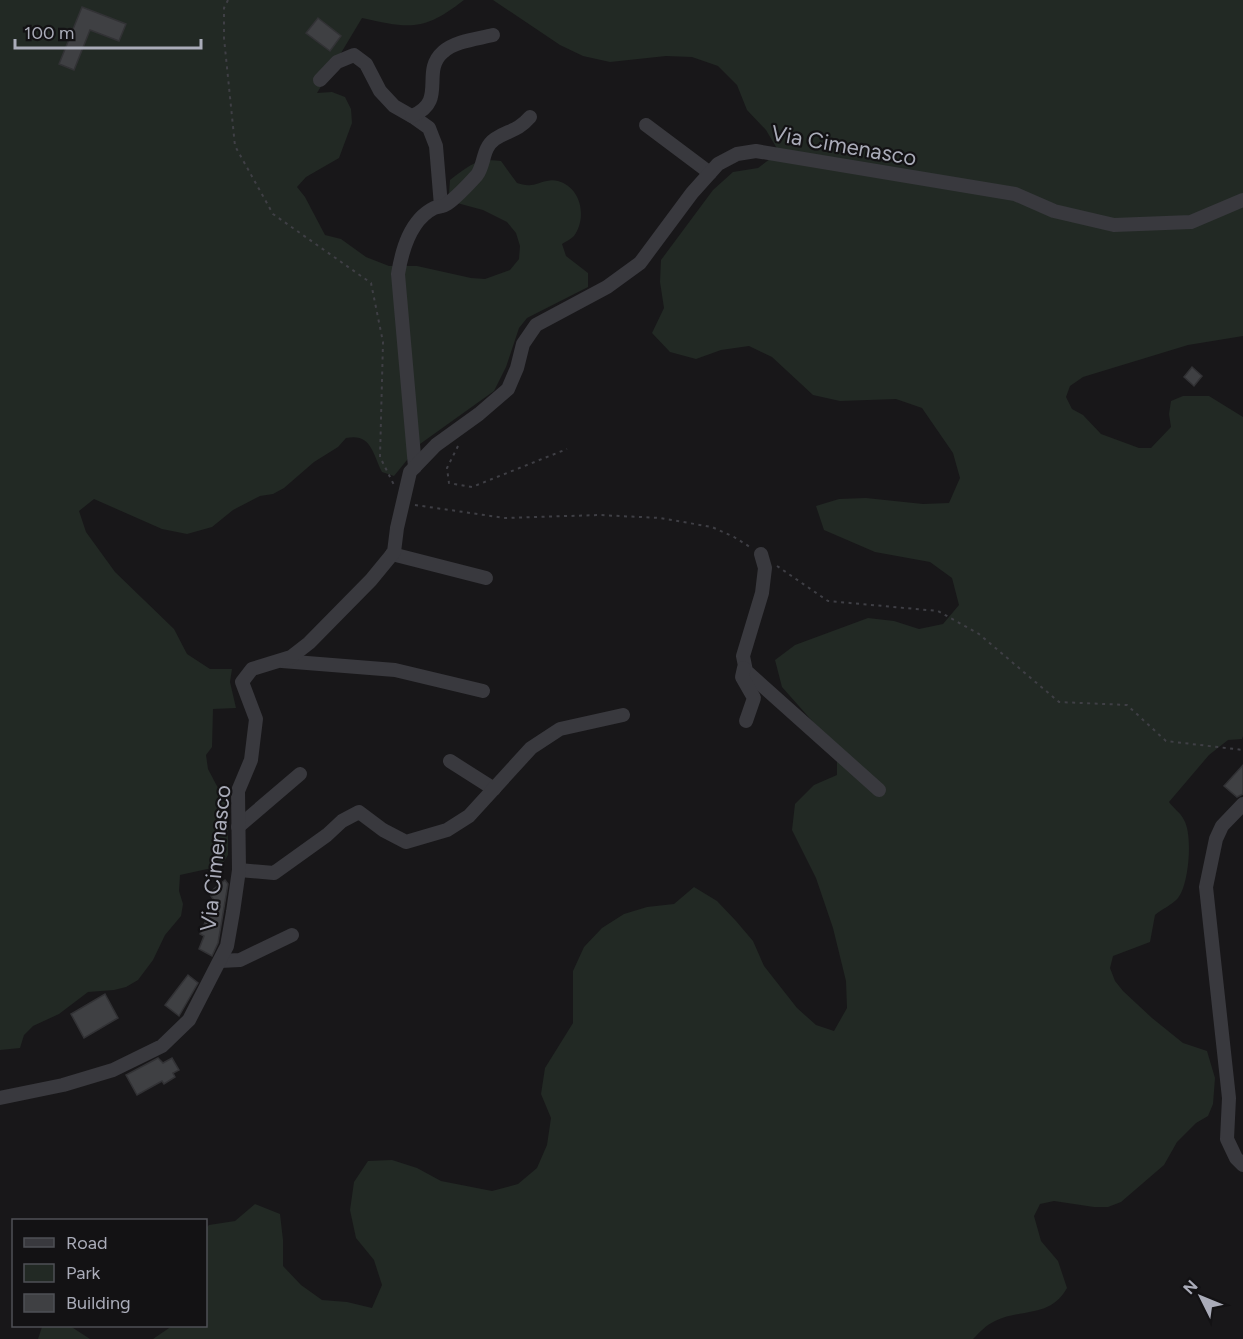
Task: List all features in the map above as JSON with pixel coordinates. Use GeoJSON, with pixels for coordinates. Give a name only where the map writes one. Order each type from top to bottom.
{"type":"FeatureCollection","features":[{"type":"Feature","properties":{"kind":"street"},"geometry":{"type":"LineString","coordinates":[[412,116],[423,112],[428,106],[432,96],[435,64],[444,52],[466,42],[493,35]]}},
{"type":"Feature","properties":{"kind":"street"},"geometry":{"type":"LineString","coordinates":[[320,80],[338,62],[354,55],[366,64],[380,91],[394,106],[429,128],[436,146],[441,206]]}},
{"type":"Feature","properties":{"kind":"street"},"geometry":{"type":"LineString","coordinates":[[415,466],[399,274],[401,254],[412,229],[434,208],[441,206],[463,190],[479,172],[486,150],[495,139],[516,130],[530,117]]}},
{"type":"Feature","properties":{"kind":"street"},"geometry":{"type":"LineString","coordinates":[[646,125],[710,173]]}},
{"type":"Feature","properties":{"kind":"street","name":"Via Cimenasco"},"geometry":{"type":"LineString","coordinates":[[0,1098],[63,1085],[113,1070],[162,1046],[189,1020],[227,946],[239,870],[238,791],[251,760],[256,719],[242,682],[252,669],[291,657],[309,643],[371,580],[394,552],[410,472],[415,466],[436,445],[479,414],[508,389],[517,368],[523,344],[536,325],[607,287],[640,263],[692,193],[718,164],[737,154],[756,151],[1015,194],[1054,211],[1114,225],[1191,222],[1243,200]]}},
{"type":"Feature","properties":{"kind":"street"},"geometry":{"type":"LineString","coordinates":[[392,554],[486,578]]}},
{"type":"Feature","properties":{"kind":"street"},"geometry":{"type":"LineString","coordinates":[[761,554],[765,568],[762,593],[743,656],[746,671],[879,790]]}},
{"type":"Feature","properties":{"kind":"street"},"geometry":{"type":"LineString","coordinates":[[280,661],[395,670],[483,691]]}},
{"type":"Feature","properties":{"kind":"street"},"geometry":{"type":"LineString","coordinates":[[744,663],[742,677],[754,698],[746,721]]}},
{"type":"Feature","properties":{"kind":"street"},"geometry":{"type":"LineString","coordinates":[[239,870],[274,873],[327,836],[342,821],[359,812],[383,830],[406,842],[447,830],[469,816],[531,748],[560,729],[623,715]]}},
{"type":"Feature","properties":{"kind":"street"},"geometry":{"type":"LineString","coordinates":[[450,761],[494,789]]}},
{"type":"Feature","properties":{"kind":"street"},"geometry":{"type":"LineString","coordinates":[[238,827],[300,774]]}},
{"type":"Feature","properties":{"kind":"street"},"geometry":{"type":"LineString","coordinates":[[1243,804],[1222,826],[1216,839],[1206,887],[1230,1098],[1227,1139],[1236,1158],[1243,1165]]}},
{"type":"Feature","properties":{"kind":"street"},"geometry":{"type":"LineString","coordinates":[[220,961],[240,960],[292,935]]}},
{"type":"Feature","properties":{"kind":"path"},"geometry":{"type":"LineString","coordinates":[[228,0],[224,8],[224,38],[236,146],[273,214],[371,283],[382,342],[380,457],[403,503],[505,518],[599,515],[660,518],[712,527],[734,537],[761,554],[828,601],[938,611],[979,634],[1059,702],[1127,705],[1166,741],[1243,750]]}},
{"type":"Feature","properties":{"kind":"path"},"geometry":{"type":"LineString","coordinates":[[458,446],[447,468],[449,483],[472,487],[567,449]]}},
{"type":"Feature","properties":{"kind":"green space"},"geometry":{"type":"Polygon","coordinates":[[[0,0],[464,0],[438,17],[416,25],[393,24],[362,18],[317,93],[332,92],[345,97],[351,109],[352,123],[339,158],[306,177],[297,187],[305,197],[325,235],[341,239],[366,257],[389,266],[417,266],[485,279],[510,270],[519,259],[520,246],[516,233],[507,222],[483,210],[457,203],[449,193],[450,180],[479,162],[501,161],[517,183],[529,185],[554,180],[566,185],[577,197],[581,213],[578,229],[574,236],[562,244],[566,256],[588,273],[588,287],[527,318],[519,328],[506,367],[494,391],[420,444],[394,476],[382,472],[366,441],[354,437],[346,438],[338,447],[314,462],[284,488],[273,494],[260,496],[233,510],[212,527],[187,534],[162,529],[94,499],[79,511],[86,532],[115,572],[174,629],[187,654],[210,669],[232,669],[230,682],[236,708],[213,709],[212,747],[206,755],[208,769],[228,807],[228,855],[221,866],[180,875],[179,891],[183,904],[181,916],[165,935],[153,960],[138,980],[126,987],[114,990],[88,992],[59,1014],[33,1026],[24,1035],[20,1048],[0,1050],[0,0]]]}},
{"type":"Feature","properties":{"kind":"green space"},"geometry":{"type":"Polygon","coordinates":[[[493,0],[1243,0],[1243,336],[1188,345],[1083,377],[1070,386],[1066,397],[1072,409],[1083,415],[1101,434],[1139,448],[1151,448],[1171,427],[1169,414],[1171,401],[1183,396],[1209,396],[1243,417],[1243,736],[1242,739],[1228,740],[1209,755],[1169,802],[1183,817],[1187,827],[1189,848],[1182,892],[1176,900],[1155,915],[1150,942],[1113,956],[1110,968],[1115,981],[1123,991],[1152,1018],[1183,1043],[1207,1051],[1215,1078],[1213,1104],[1208,1116],[1196,1123],[1177,1142],[1164,1165],[1121,1202],[1108,1207],[1054,1201],[1040,1204],[1034,1216],[1041,1241],[1058,1261],[1067,1288],[1053,1304],[995,1321],[973,1339],[153,1339],[171,1327],[207,1327],[207,1227],[235,1221],[255,1204],[280,1214],[283,1266],[301,1285],[322,1300],[347,1302],[372,1308],[382,1285],[374,1260],[356,1238],[350,1210],[354,1182],[368,1161],[392,1160],[417,1168],[441,1181],[492,1191],[518,1184],[537,1168],[547,1145],[551,1118],[541,1094],[545,1068],[573,1023],[573,971],[584,947],[602,928],[624,914],[647,907],[674,904],[694,887],[717,901],[736,921],[753,941],[764,966],[797,1008],[816,1025],[834,1031],[847,1008],[846,981],[833,928],[816,878],[792,830],[795,804],[814,785],[837,775],[837,749],[782,687],[775,660],[795,645],[868,618],[894,621],[919,629],[943,624],[959,605],[952,578],[930,562],[875,552],[824,530],[816,506],[839,499],[866,498],[923,504],[949,503],[960,478],[953,453],[922,408],[896,399],[840,401],[813,395],[772,357],[749,346],[721,350],[696,359],[670,352],[652,333],[664,308],[660,282],[661,260],[713,190],[733,172],[758,168],[779,152],[766,130],[747,110],[737,85],[718,66],[692,57],[666,56],[610,62],[583,56],[560,45],[493,0]]]}},
{"type":"Feature","properties":{"kind":"green space"},"geometry":{"type":"Polygon","coordinates":[[[42,1327],[72,1327],[90,1339],[38,1339],[42,1327]]]}},
{"type":"Feature","properties":{"kind":"building"},"geometry":{"type":"Polygon","coordinates":[[[82,7],[126,24],[119,41],[90,30],[74,70],[59,64],[82,7]]]}},
{"type":"Feature","properties":{"kind":"building"},"geometry":{"type":"Polygon","coordinates":[[[318,18],[341,36],[330,51],[306,33],[318,18]]]}},
{"type":"Feature","properties":{"kind":"building"},"geometry":{"type":"Polygon","coordinates":[[[1192,367],[1202,376],[1194,386],[1184,377],[1192,367]]]}},
{"type":"Feature","properties":{"kind":"building"},"geometry":{"type":"Polygon","coordinates":[[[1243,765],[1243,794],[1237,797],[1224,786],[1243,765]]]}},
{"type":"Feature","properties":{"kind":"building"},"geometry":{"type":"Polygon","coordinates":[[[225,880],[228,884],[218,943],[212,956],[199,949],[204,936],[200,934],[207,918],[208,905],[215,902],[209,893],[225,880]]]}},
{"type":"Feature","properties":{"kind":"building"},"geometry":{"type":"Polygon","coordinates":[[[188,975],[198,983],[179,1016],[165,1005],[188,975]]]}},
{"type":"Feature","properties":{"kind":"building"},"geometry":{"type":"Polygon","coordinates":[[[105,994],[118,1018],[84,1038],[71,1014],[105,994]]]}},
{"type":"Feature","properties":{"kind":"building"},"geometry":{"type":"Polygon","coordinates":[[[158,1058],[163,1063],[172,1058],[179,1070],[173,1073],[175,1077],[164,1084],[162,1081],[137,1095],[126,1075],[158,1058]]]}}]}
